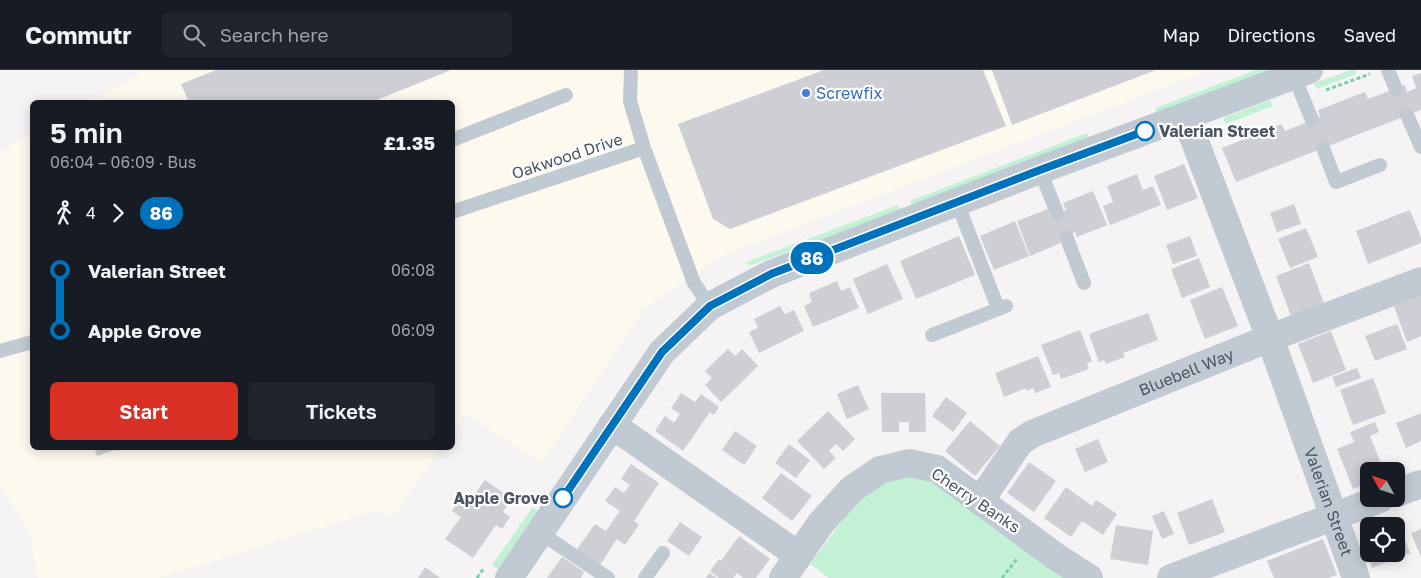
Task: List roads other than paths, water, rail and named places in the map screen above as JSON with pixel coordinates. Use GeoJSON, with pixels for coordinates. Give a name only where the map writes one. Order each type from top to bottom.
{"type":"FeatureCollection","features":[{"type":"Feature","properties":{"kind":"street"},"geometry":{"type":"LineString","coordinates":[[509,578],[662,352],[710,306],[771,274],[1040,170],[1184,117],[1302,81]]}},
{"type":"Feature","properties":{"kind":"street","name":"Valerian Street"},"geometry":{"type":"LineString","coordinates":[[1184,117],[1270,338],[1356,578]]}},
{"type":"Feature","properties":{"kind":"street","name":"Bluebell Way"},"geometry":{"type":"LineString","coordinates":[[980,501],[1020,442],[1032,434],[1270,338],[1421,281]]}},
{"type":"Feature","properties":{"kind":"street","name":"Cherry Banks"},"geometry":{"type":"LineString","coordinates":[[612,425],[794,570],[821,523],[852,488],[880,470],[909,463],[937,469],[1055,556],[1089,578]]}},
{"type":"Feature","properties":{"kind":"street"},"geometry":{"type":"LineString","coordinates":[[1405,490],[1421,484]]}},
{"type":"Feature","properties":{"kind":"street"},"geometry":{"type":"LineString","coordinates":[[1171,578],[1360,506]]}},
{"type":"Feature","properties":{"kind":"lane"},"geometry":{"type":"LineString","coordinates":[[631,70],[630,101],[644,148]]}},
{"type":"Feature","properties":{"kind":"lane"},"geometry":{"type":"LineString","coordinates":[[1388,70],[1396,88]]}},
{"type":"Feature","properties":{"kind":"lane"},"geometry":{"type":"LineString","coordinates":[[1302,81],[1312,120]]}},
{"type":"Feature","properties":{"kind":"lane"},"geometry":{"type":"LineString","coordinates":[[455,139],[566,95]]}},
{"type":"Feature","properties":{"kind":"lane"},"geometry":{"type":"LineString","coordinates":[[1407,115],[1421,147]]}},
{"type":"Feature","properties":{"kind":"lane","name":"Oakwood Drive"},"geometry":{"type":"LineString","coordinates":[[455,211],[644,148],[694,283],[710,306]]}},
{"type":"Feature","properties":{"kind":"lane"},"geometry":{"type":"LineString","coordinates":[[1323,148],[1336,182],[1380,165]]}},
{"type":"Feature","properties":{"kind":"lane"},"geometry":{"type":"LineString","coordinates":[[1040,170],[1057,213]]}},
{"type":"Feature","properties":{"kind":"lane"},"geometry":{"type":"LineString","coordinates":[[932,335],[1002,307],[957,202]]}},
{"type":"Feature","properties":{"kind":"lane"},"geometry":{"type":"LineString","coordinates":[[1066,236],[1084,283]]}},
{"type":"Feature","properties":{"kind":"lane"},"geometry":{"type":"LineString","coordinates":[[0,351],[30,343]]}},
{"type":"Feature","properties":{"kind":"lane"},"geometry":{"type":"LineString","coordinates":[[539,532],[608,578]]}},
{"type":"Feature","properties":{"kind":"lane"},"geometry":{"type":"LineString","coordinates":[[646,578],[663,553]]}},
{"type":"Feature","properties":{"kind":"place","name":"Screwfix"},"geometry":{"type":"Point","coordinates":[806,93]}},
{"type":"Feature","properties":{"kind":"place","name":"Valerian Street"},"geometry":{"type":"Point","coordinates":[1145,131]}},
{"type":"Feature","properties":{"kind":"place","name":"Apple Grove"},"geometry":{"type":"Point","coordinates":[563,498]}}]}
